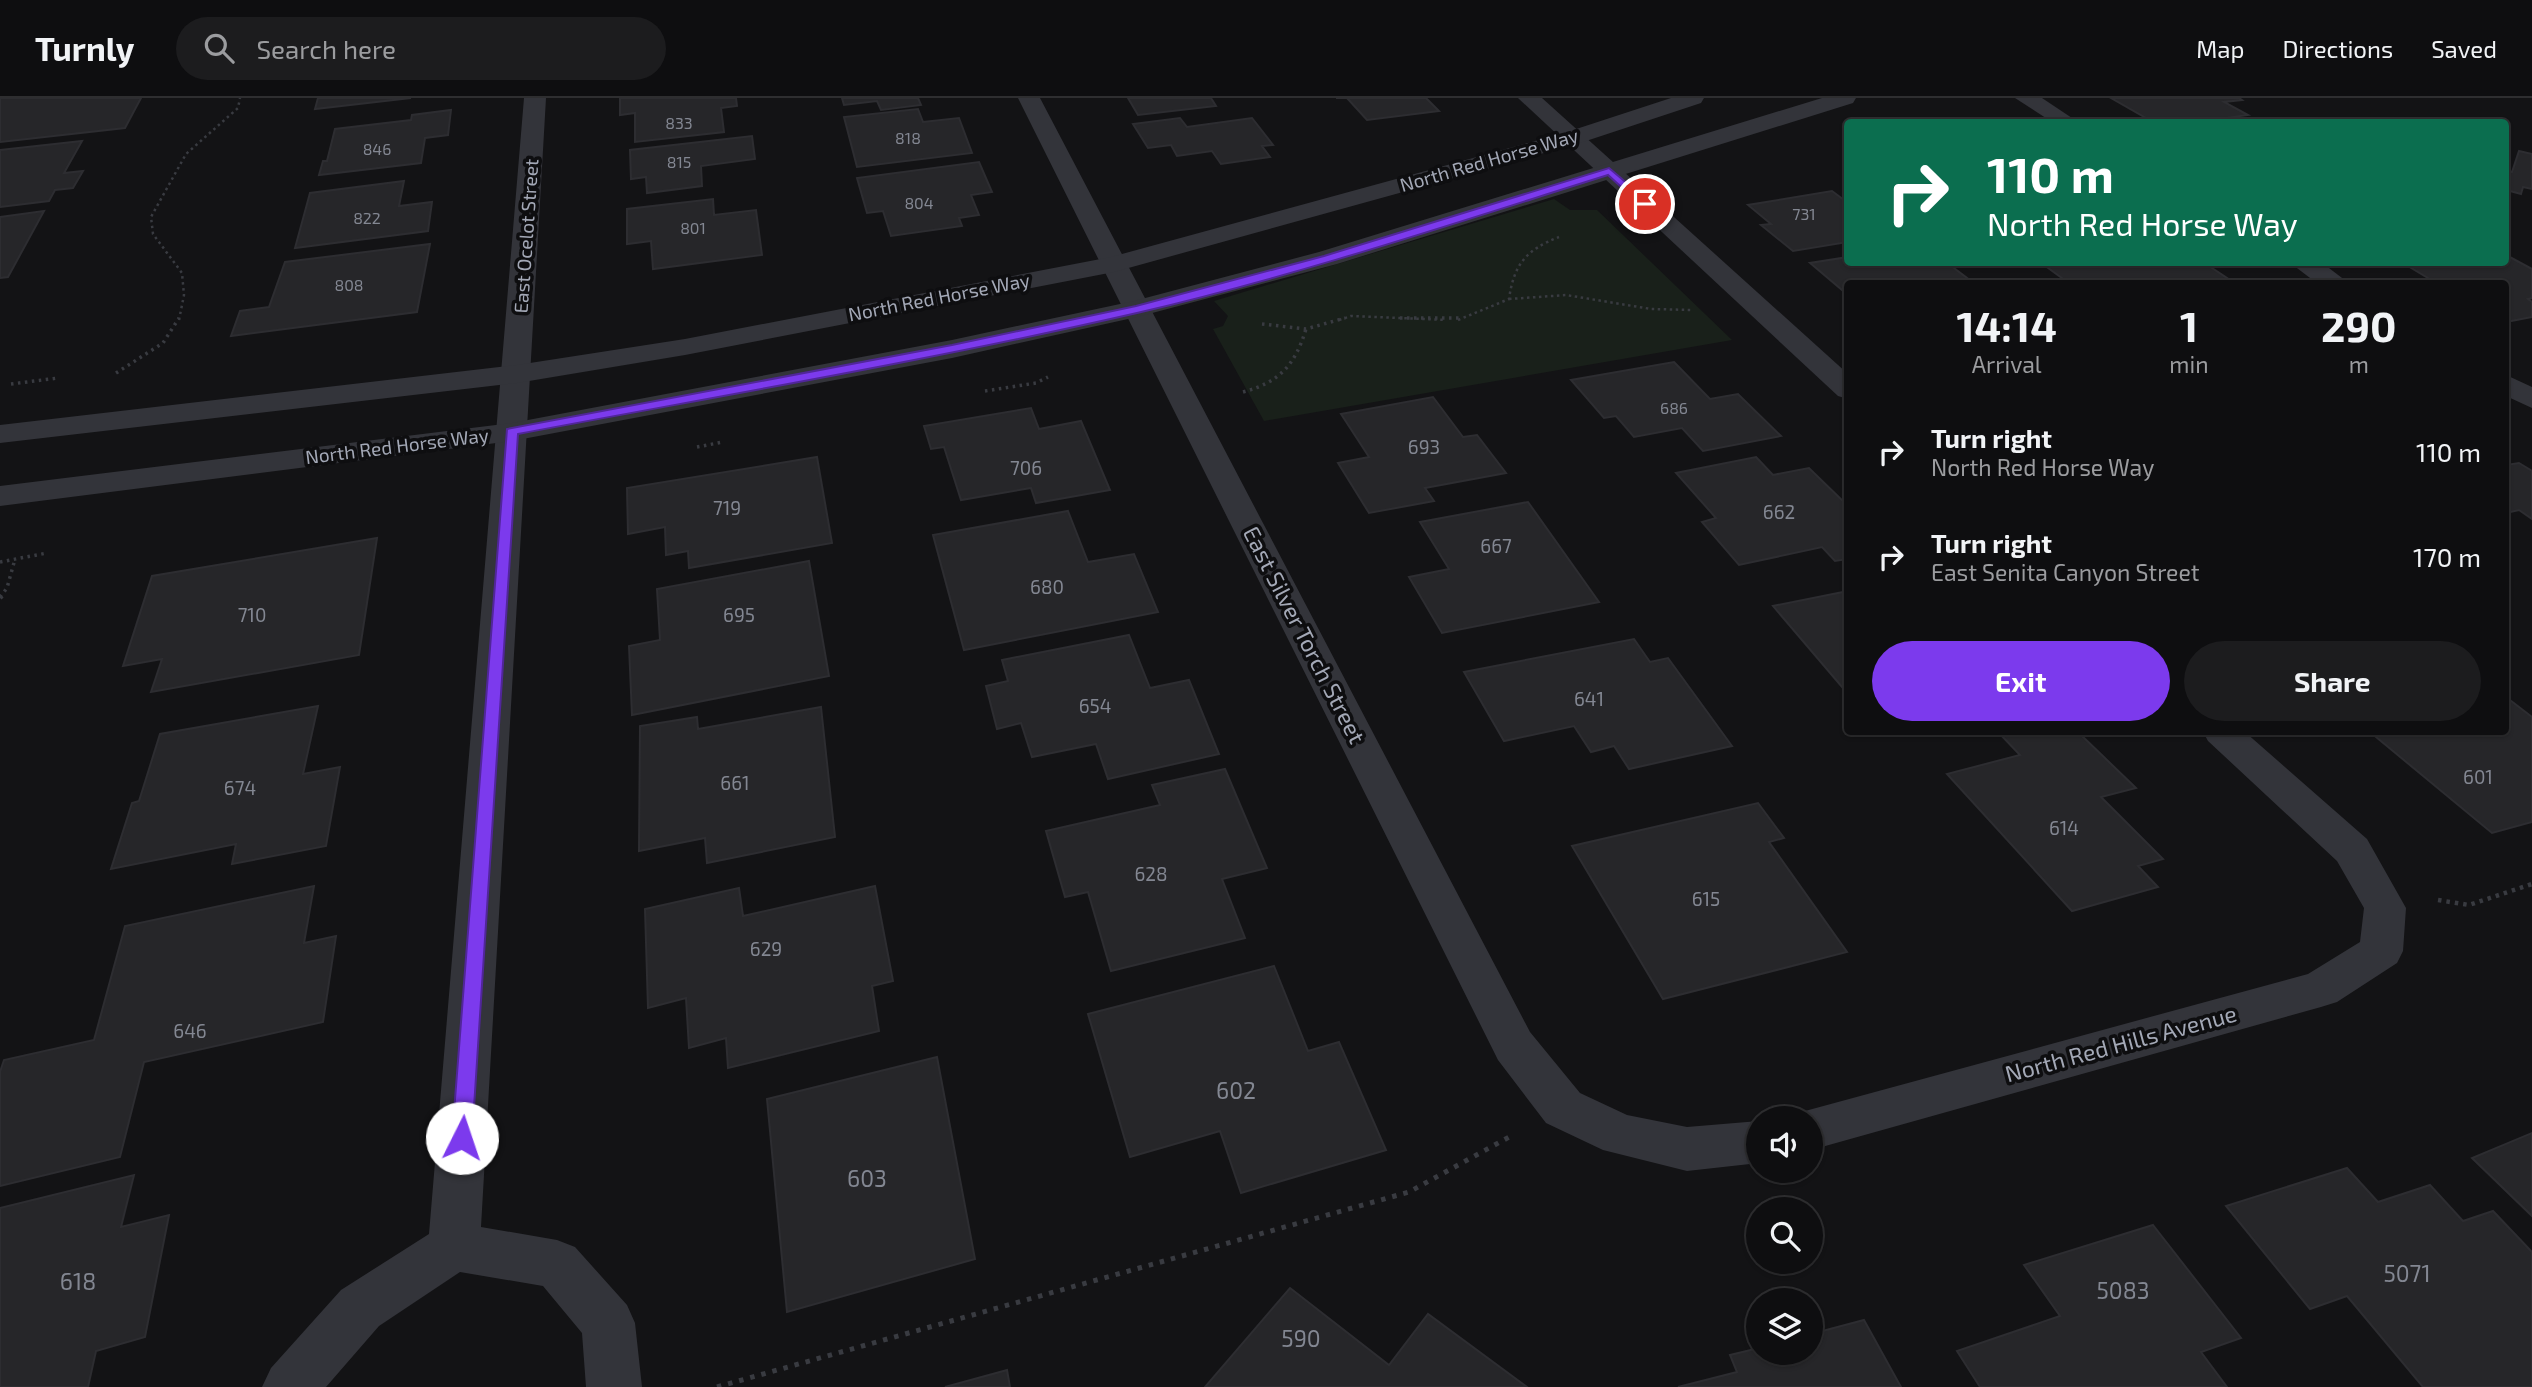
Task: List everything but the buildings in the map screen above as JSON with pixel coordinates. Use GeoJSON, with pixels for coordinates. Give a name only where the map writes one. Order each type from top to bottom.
{"type":"FeatureCollection","features":[{"type":"Feature","properties":{"kind":"street","name":"East Ocelot Street"},"geometry":{"type":"LineString","coordinates":[[454,1247],[535,98]]}},
{"type":"Feature","properties":{"kind":"street","name":"East Silver Torch Street"},"geometry":{"type":"LineString","coordinates":[[1029,98],[1514,1046],[1563,1108],[1620,1135],[1688,1149],[1746,1143]]}},
{"type":"Feature","properties":{"kind":"street"},"geometry":{"type":"LineString","coordinates":[[1529,98],[1844,386]]}},
{"type":"Feature","properties":{"kind":"street","name":"North Red Horse Way"},"geometry":{"type":"LineString","coordinates":[[0,434],[517,373],[685,347],[1114,264],[1572,138],[1693,98]]}},
{"type":"Feature","properties":{"kind":"street","name":"North Red Horse Way"},"geometry":{"type":"LineString","coordinates":[[0,496],[512,432],[952,349],[1137,309],[1328,258],[1845,98]]}},
{"type":"Feature","properties":{"kind":"street"},"geometry":{"type":"LineString","coordinates":[[2026,98],[2062,119]]}},
{"type":"Feature","properties":{"kind":"street"},"geometry":{"type":"LineString","coordinates":[[2308,266],[2331,280]]}},
{"type":"Feature","properties":{"kind":"street"},"geometry":{"type":"LineString","coordinates":[[2509,386],[2532,399]]}},
{"type":"Feature","properties":{"kind":"street","name":"North Red Hills Avenue"},"geometry":{"type":"LineString","coordinates":[[1823,1126],[2321,989],[2381,951],[2385,908],[2352,850],[2225,735]]}},
{"type":"Feature","properties":{"kind":"street"},"geometry":{"type":"LineString","coordinates":[[290,1387],[360,1308],[454,1247],[557,1264],[608,1323],[614,1387]]}},
{"type":"Feature","properties":{"kind":"path"},"geometry":{"type":"LineString","coordinates":[[70,426],[111,376],[163,343],[178,322],[184,295],[182,273],[153,234],[151,217],[186,154],[238,108],[240,98]]}},
{"type":"Feature","properties":{"kind":"path"},"geometry":{"type":"LineString","coordinates":[[1509,299],[1513,270],[1530,248],[1569,233]]}},
{"type":"Feature","properties":{"kind":"path"},"geometry":{"type":"LineString","coordinates":[[1255,323],[1306,329],[1351,316],[1457,320],[1509,299],[1552,295],[1584,297],[1667,312],[1694,309]]}},
{"type":"Feature","properties":{"kind":"path"},"geometry":{"type":"LineString","coordinates":[[1243,392],[1265,387],[1286,376],[1298,354],[1306,329]]}},
{"type":"Feature","properties":{"kind":"path"},"geometry":{"type":"LineString","coordinates":[[0,562],[47,553]]}},
{"type":"Feature","properties":{"kind":"path"},"geometry":{"type":"LineString","coordinates":[[0,598],[7,588],[15,559]]}},
{"type":"Feature","properties":{"kind":"path"},"geometry":{"type":"LineString","coordinates":[[2437,900],[2469,905],[2532,884]]}},
{"type":"Feature","properties":{"kind":"path"},"geometry":{"type":"LineString","coordinates":[[716,1387],[1409,1192],[1514,1134]]}},
{"type":"Feature","properties":{"kind":"shaded area"},"geometry":{"type":"Polygon","coordinates":[[[1554,199],[1570,210],[1597,210],[1732,340],[1264,421],[1213,329],[1223,326],[1228,316],[1214,301],[1554,199]]]}},
{"type":"Feature","properties":{"kind":"route"},"geometry":{"type":"LineString","coordinates":[[462,1138],[512,432],[952,349],[1137,309],[1328,258],[1609,171],[1645,204]]}}]}
